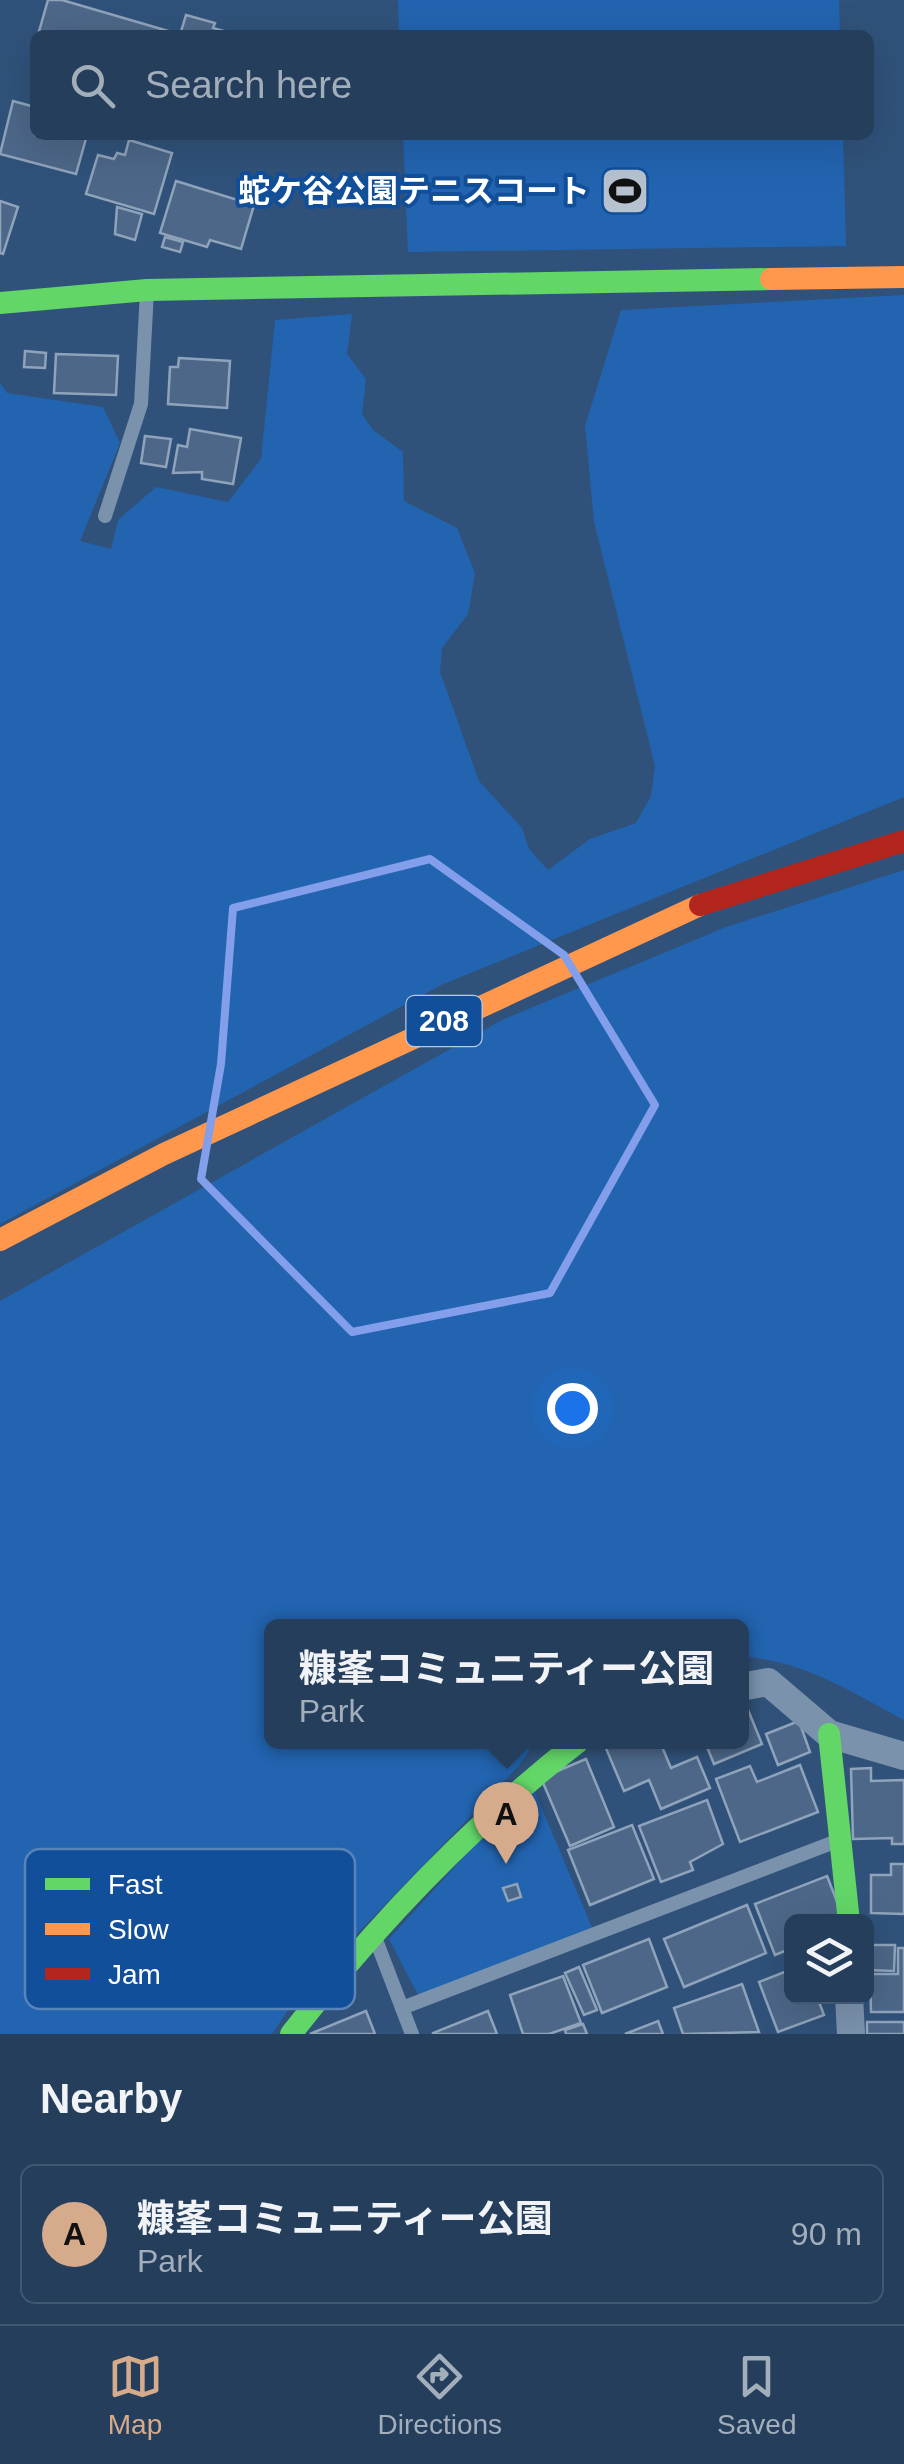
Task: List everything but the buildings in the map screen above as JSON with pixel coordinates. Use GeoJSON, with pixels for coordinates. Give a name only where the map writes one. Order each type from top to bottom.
{"type":"FeatureCollection","features":[{"type":"Feature","properties":{"kind":"main road"},"geometry":{"type":"LineString","coordinates":[[0,303],[147,290],[904,277]]}},
{"type":"Feature","properties":{"kind":"main road","name":"208"},"geometry":{"type":"LineString","coordinates":[[0,1240],[164,1154],[682,911],[904,840]]}},
{"type":"Feature","properties":{"kind":"main road"},"geometry":{"type":"LineString","coordinates":[[829,1734],[849,1914]]}},
{"type":"Feature","properties":{"kind":"main road"},"geometry":{"type":"LineString","coordinates":[[355,1958],[520,1785],[569,1749]]}},
{"type":"Feature","properties":{"kind":"main road"},"geometry":{"type":"LineString","coordinates":[[291,2034],[312,2009]]}},
{"type":"Feature","properties":{"kind":"street"},"geometry":{"type":"LineString","coordinates":[[749,1686],[768,1682],[829,1734],[904,1756]]}},
{"type":"Feature","properties":{"kind":"street"},"geometry":{"type":"LineString","coordinates":[[849,2004],[850,2034]]}},
{"type":"Feature","properties":{"kind":"lane"},"geometry":{"type":"LineString","coordinates":[[105,516],[140,404],[147,290]]}},
{"type":"Feature","properties":{"kind":"lane"},"geometry":{"type":"LineString","coordinates":[[402,2008],[840,1840]]}},
{"type":"Feature","properties":{"kind":"lane"},"geometry":{"type":"LineString","coordinates":[[374,1935],[412,2034]]}},
{"type":"Feature","properties":{"kind":"highlighted area"},"geometry":{"type":"Polygon","coordinates":[[[430,859],[564,955],[655,1105],[550,1293],[352,1332],[201,1179],[221,1064],[233,908],[430,859]]]}},
{"type":"Feature","properties":{"kind":"shaded area"},"geometry":{"type":"Polygon","coordinates":[[[398,0],[839,0],[840,30],[399,30],[398,0]]]}},
{"type":"Feature","properties":{"kind":"shaded area","name":"蛇ケ谷公園テニスコート"},"geometry":{"type":"Polygon","coordinates":[[[403,140],[843,140],[846,246],[408,252],[403,140]]]}},
{"type":"Feature","properties":{"kind":"shaded area"},"geometry":{"type":"Polygon","coordinates":[[[904,295],[904,797],[441,985],[0,1224],[0,383],[7,393],[103,407],[120,443],[80,541],[111,549],[118,520],[156,487],[228,502],[261,459],[275,320],[352,314],[347,354],[366,379],[362,414],[373,430],[403,452],[404,501],[457,528],[475,573],[468,614],[442,648],[440,672],[479,781],[522,828],[529,849],[548,870],[590,839],[636,823],[651,796],[655,766],[594,522],[585,426],[621,310],[904,295]]]}},
{"type":"Feature","properties":{"kind":"shaded area"},"geometry":{"type":"Polygon","coordinates":[[[904,870],[904,1720],[807,1671],[749,1657],[749,1619],[264,1619],[264,1749],[530,1749],[518,1767],[355,1936],[355,1849],[25,1849],[25,2009],[289,2009],[272,2034],[0,2034],[0,1301],[502,1020],[726,927],[904,870]]]}},
{"type":"Feature","properties":{"kind":"shaded area"},"geometry":{"type":"Polygon","coordinates":[[[531,1783],[594,1932],[423,1995],[417,1993],[389,1939],[531,1783]]]}},
{"type":"Feature","properties":{"kind":"traffic: fast"},"geometry":{"type":"LineString","coordinates":[[0,303],[147,290],[771,279]]}},
{"type":"Feature","properties":{"kind":"traffic: fast"},"geometry":{"type":"LineString","coordinates":[[829,1734],[848,1914]]}},
{"type":"Feature","properties":{"kind":"traffic: fast"},"geometry":{"type":"LineString","coordinates":[[355,1955],[462,1843],[569,1749]]}},
{"type":"Feature","properties":{"kind":"traffic: fast"},"geometry":{"type":"LineString","coordinates":[[291,2034],[311,2009]]}},
{"type":"Feature","properties":{"kind":"traffic: slow"},"geometry":{"type":"LineString","coordinates":[[771,279],[904,277]]}},
{"type":"Feature","properties":{"kind":"traffic: slow"},"geometry":{"type":"LineString","coordinates":[[0,1240],[164,1154],[700,905]]}},
{"type":"Feature","properties":{"kind":"traffic: jam"},"geometry":{"type":"LineString","coordinates":[[700,905],[904,841]]}},
{"type":"Feature","properties":{"kind":"place","name":"蛇ケ谷公園テニスコート"},"geometry":{"type":"Point","coordinates":[625,191]}},
{"type":"Feature","properties":{"kind":"place","name":"糠峯コミュニティー公園"},"geometry":{"type":"Point","coordinates":[506,1864]}}]}
